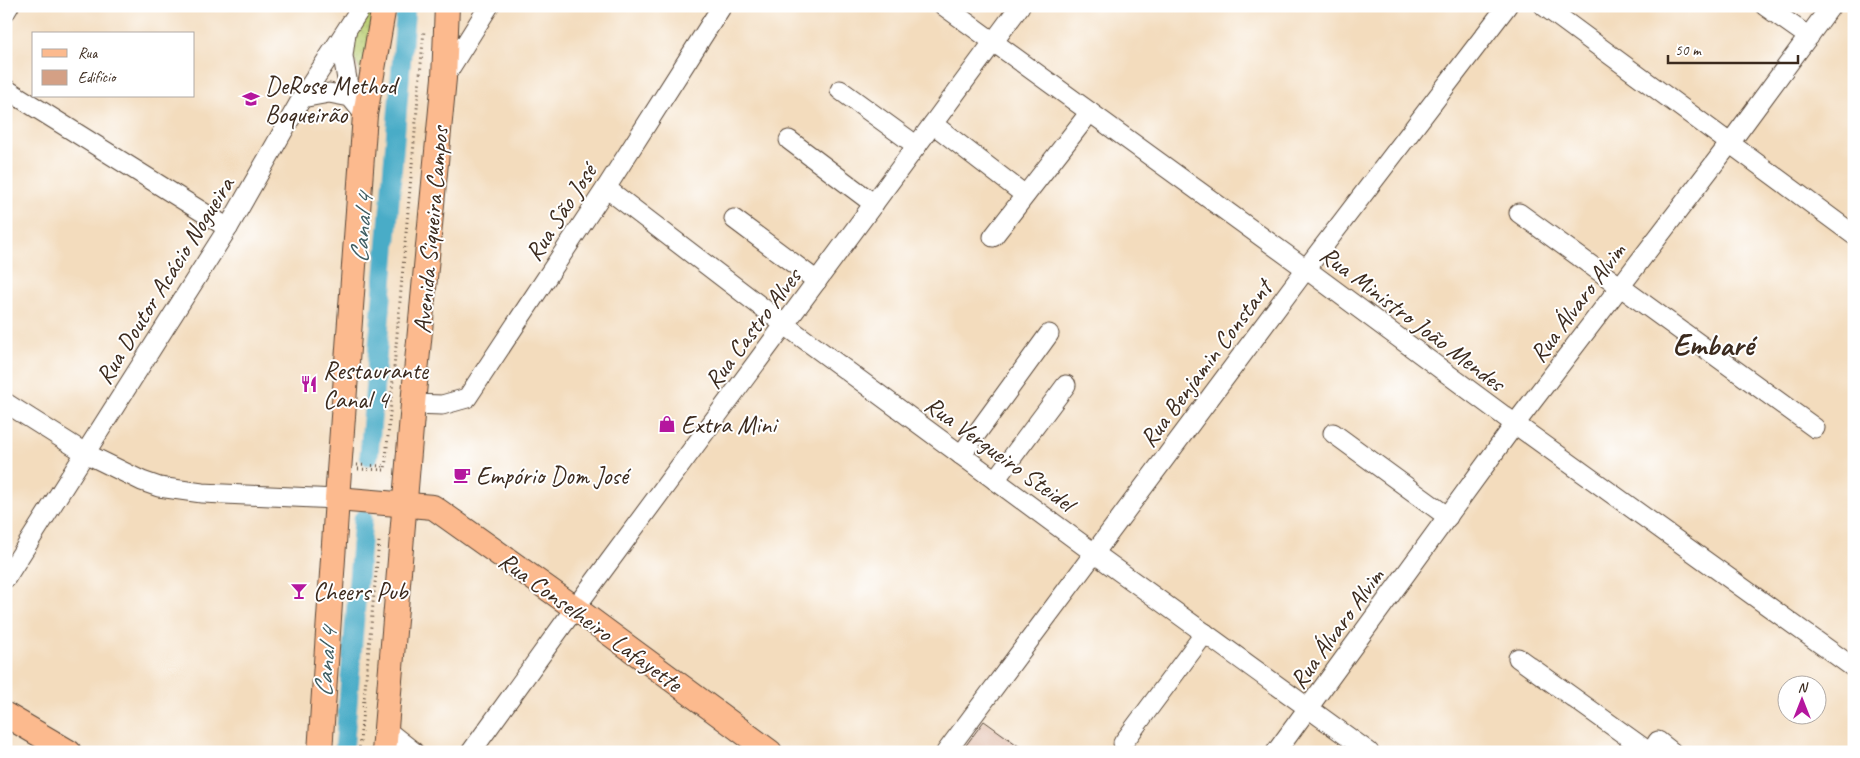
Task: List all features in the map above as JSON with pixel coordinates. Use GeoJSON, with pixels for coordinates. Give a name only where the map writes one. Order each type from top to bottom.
{"type":"FeatureCollection","features":[{"type":"Feature","properties":{"kind":"main road"},"geometry":{"type":"LineString","coordinates":[[320,752],[345,499],[339,464],[365,115],[384,6]]}},
{"type":"Feature","properties":{"kind":"main road","name":"Avenida Siqueira Campos"},"geometry":{"type":"LineString","coordinates":[[385,741],[397,503],[408,467],[444,78],[447,6]]}},
{"type":"Feature","properties":{"kind":"main road","name":"Rua Conselheiro Lafayette"},"geometry":{"type":"LineString","coordinates":[[345,499],[433,507],[575,608],[770,752]]}},
{"type":"Feature","properties":{"kind":"main road"},"geometry":{"type":"LineString","coordinates":[[6,715],[69,752]]}},
{"type":"Feature","properties":{"kind":"street"},"geometry":{"type":"LineString","coordinates":[[6,11],[9,6]]}},
{"type":"Feature","properties":{"kind":"street","name":"Rua Doutor Acácio Nogueira"},"geometry":{"type":"LineString","coordinates":[[6,578],[228,228],[302,98],[362,6]]}},
{"type":"Feature","properties":{"kind":"street"},"geometry":{"type":"LineString","coordinates":[[444,78],[489,6]]}},
{"type":"Feature","properties":{"kind":"street","name":"Rua São José"},"geometry":{"type":"LineString","coordinates":[[413,404],[442,406],[467,398],[606,188],[722,6]]}},
{"type":"Feature","properties":{"kind":"street","name":"Rua Ministro João Mendes"},"geometry":{"type":"LineString","coordinates":[[944,6],[1306,269],[1515,424],[1854,668]]}},
{"type":"Feature","properties":{"kind":"street","name":"Rua Castro Alves"},"geometry":{"type":"LineString","coordinates":[[471,752],[575,608],[1020,6]]}},
{"type":"Feature","properties":{"kind":"street","name":"Rua Benjamin Constant"},"geometry":{"type":"LineString","coordinates":[[946,752],[1306,269],[1506,6]]}},
{"type":"Feature","properties":{"kind":"street"},"geometry":{"type":"LineString","coordinates":[[1544,6],[1854,234]]}},
{"type":"Feature","properties":{"kind":"street"},"geometry":{"type":"LineString","coordinates":[[1765,6],[1809,36]]}},
{"type":"Feature","properties":{"kind":"street","name":"Rua Álvaro Alvim"},"geometry":{"type":"LineString","coordinates":[[1276,752],[1515,424],[1730,143],[1831,6]]}},
{"type":"Feature","properties":{"kind":"street"},"geometry":{"type":"LineString","coordinates":[[346,31],[343,56],[350,98],[365,115]]}},
{"type":"Feature","properties":{"kind":"street"},"geometry":{"type":"LineString","coordinates":[[6,90],[228,228]]}},
{"type":"Feature","properties":{"kind":"street"},"geometry":{"type":"LineString","coordinates":[[840,90],[917,146]]}},
{"type":"Feature","properties":{"kind":"street"},"geometry":{"type":"LineString","coordinates":[[302,98],[328,93],[350,98]]}},
{"type":"Feature","properties":{"kind":"street"},"geometry":{"type":"LineString","coordinates":[[993,236],[1090,112]]}},
{"type":"Feature","properties":{"kind":"street"},"geometry":{"type":"LineString","coordinates":[[933,124],[1025,195]]}},
{"type":"Feature","properties":{"kind":"street"},"geometry":{"type":"LineString","coordinates":[[789,140],[874,204]]}},
{"type":"Feature","properties":{"kind":"street","name":"Rua Vergueiro Steidel"},"geometry":{"type":"LineString","coordinates":[[606,188],[785,325],[1094,553],[1369,752]]}},
{"type":"Feature","properties":{"kind":"street"},"geometry":{"type":"LineString","coordinates":[[1519,213],[1815,428]]}},
{"type":"Feature","properties":{"kind":"street"},"geometry":{"type":"LineString","coordinates":[[734,219],[817,281]]}},
{"type":"Feature","properties":{"kind":"street"},"geometry":{"type":"LineString","coordinates":[[961,455],[1048,334]]}},
{"type":"Feature","properties":{"kind":"street"},"geometry":{"type":"LineString","coordinates":[[995,480],[1066,385]]}},
{"type":"Feature","properties":{"kind":"street"},"geometry":{"type":"LineString","coordinates":[[6,403],[85,453],[142,481],[159,487],[183,491],[345,499]]}},
{"type":"Feature","properties":{"kind":"street"},"geometry":{"type":"LineString","coordinates":[[1333,433],[1448,517]]}},
{"type":"Feature","properties":{"kind":"street"},"geometry":{"type":"LineString","coordinates":[[1123,743],[1205,633]]}},
{"type":"Feature","properties":{"kind":"street"},"geometry":{"type":"LineString","coordinates":[[1518,658],[1650,752],[1658,741],[1672,752]]}},
{"type":"Feature","properties":{"kind":"street"},"geometry":{"type":"LineString","coordinates":[[385,741],[414,752]]}},
{"type":"Feature","properties":{"kind":"path"},"geometry":{"type":"LineString","coordinates":[[385,468],[424,28]]}},
{"type":"Feature","properties":{"kind":"path"},"geometry":{"type":"LineString","coordinates":[[339,464],[385,468],[408,467]]}},
{"type":"Feature","properties":{"kind":"path"},"geometry":{"type":"LineString","coordinates":[[359,752],[380,538]]}},
{"type":"Feature","properties":{"kind":"green space"},"geometry":{"type":"Polygon","coordinates":[[[368,6],[379,6],[369,82],[356,62],[351,50],[351,38],[368,6]]]}},
{"type":"Feature","properties":{"kind":"building"},"geometry":{"type":"Polygon","coordinates":[[[984,721],[1027,752],[961,752],[984,721]]]}},
{"type":"Feature","properties":{"kind":"waterway","name":"Canal 4"},"geometry":{"type":"LineString","coordinates":[[369,456],[406,6]]}},
{"type":"Feature","properties":{"kind":"waterway","name":"Canal 4"},"geometry":{"type":"LineString","coordinates":[[344,752],[363,519]]}},
{"type":"Feature","properties":{"kind":"place","name":"DeRose Method Boqueirão"},"geometry":{"type":"Point","coordinates":[251,99]}},
{"type":"Feature","properties":{"kind":"place","name":"Restaurante Canal 4"},"geometry":{"type":"Point","coordinates":[309,384]}},
{"type":"Feature","properties":{"kind":"place","name":"Extra Mini"},"geometry":{"type":"Point","coordinates":[667,424]}},
{"type":"Feature","properties":{"kind":"place","name":"Empório Dom José"},"geometry":{"type":"Point","coordinates":[462,475]}},
{"type":"Feature","properties":{"kind":"place","name":"Cheers Pub"},"geometry":{"type":"Point","coordinates":[299,591]}},
{"type":"Feature","properties":{"kind":"district","name":"Embaré"},"geometry":{"type":"Point","coordinates":[1713,345]}}]}
